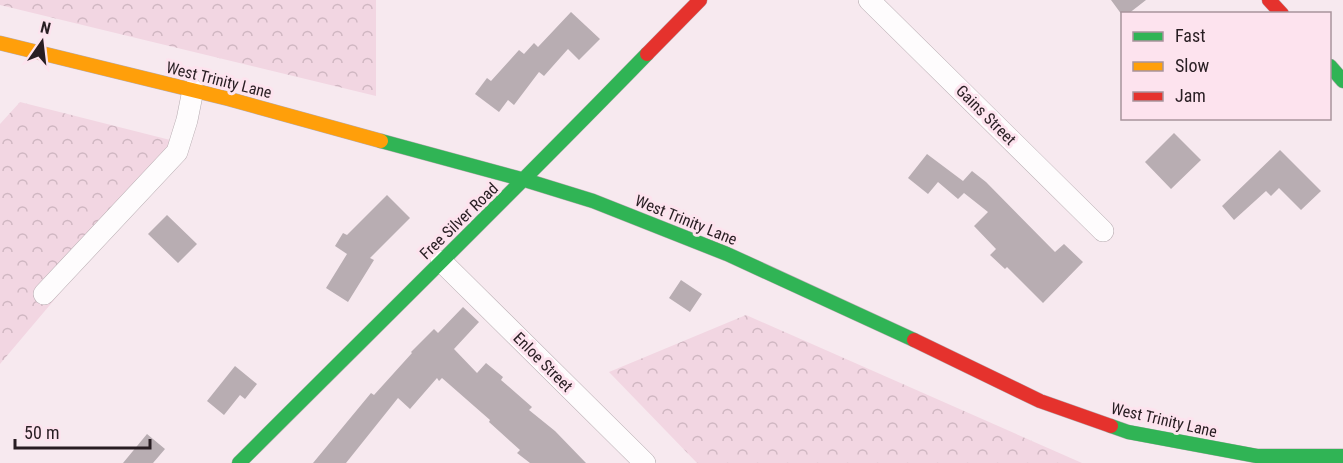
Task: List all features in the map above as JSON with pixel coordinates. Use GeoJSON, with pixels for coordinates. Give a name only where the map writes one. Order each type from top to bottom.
{"type":"FeatureCollection","features":[{"type":"Feature","properties":{"kind":"main road","name":"Free Silver Road"},"geometry":{"type":"LineString","coordinates":[[238,463],[525,180],[700,0]]}},
{"type":"Feature","properties":{"kind":"main road"},"geometry":{"type":"LineString","coordinates":[[1269,0],[1280,12]]}},
{"type":"Feature","properties":{"kind":"main road","name":"West Trinity Lane"},"geometry":{"type":"LineString","coordinates":[[0,43],[193,90],[525,180],[593,201],[727,254],[864,315],[1040,401],[1128,432],[1257,456],[1343,456]]}},
{"type":"Feature","properties":{"kind":"main road"},"geometry":{"type":"LineString","coordinates":[[1331,68],[1343,81]]}},
{"type":"Feature","properties":{"kind":"street","name":"Gains Street"},"geometry":{"type":"LineString","coordinates":[[869,0],[1103,231]]}},
{"type":"Feature","properties":{"kind":"street"},"geometry":{"type":"LineString","coordinates":[[44,294],[177,152],[193,90]]}},
{"type":"Feature","properties":{"kind":"street","name":"Enloe Street"},"geometry":{"type":"LineString","coordinates":[[441,261],[645,463]]}},
{"type":"Feature","properties":{"kind":"green space"},"geometry":{"type":"Polygon","coordinates":[[[0,0],[376,0],[376,96],[0,5],[0,0]]]}},
{"type":"Feature","properties":{"kind":"green space"},"geometry":{"type":"Polygon","coordinates":[[[20,102],[186,144],[0,364],[0,124],[20,102]]]}},
{"type":"Feature","properties":{"kind":"green space"},"geometry":{"type":"Polygon","coordinates":[[[746,315],[1082,463],[697,463],[609,372],[746,315]]]}},
{"type":"Feature","properties":{"kind":"building"},"geometry":{"type":"Polygon","coordinates":[[[1111,0],[1146,0],[1131,12],[1121,14],[1111,0]]]}},
{"type":"Feature","properties":{"kind":"building"},"geometry":{"type":"Polygon","coordinates":[[[571,12],[600,39],[579,60],[568,49],[544,76],[539,72],[514,105],[508,100],[499,112],[475,94],[487,78],[491,81],[519,50],[524,54],[534,43],[538,47],[571,12]]]}},
{"type":"Feature","properties":{"kind":"building"},"geometry":{"type":"Polygon","coordinates":[[[1174,133],[1201,160],[1171,189],[1145,162],[1174,133]]]}},
{"type":"Feature","properties":{"kind":"building"},"geometry":{"type":"Polygon","coordinates":[[[1280,150],[1321,191],[1301,210],[1279,188],[1271,196],[1266,191],[1234,220],[1222,206],[1280,150]]]}},
{"type":"Feature","properties":{"kind":"building"},"geometry":{"type":"Polygon","coordinates":[[[927,154],[963,181],[972,171],[986,182],[1055,252],[1064,244],[1083,262],[1043,303],[1007,267],[1005,269],[990,255],[996,249],[974,226],[988,212],[964,193],[958,199],[938,182],[928,194],[908,178],[927,154]]]}},
{"type":"Feature","properties":{"kind":"building"},"geometry":{"type":"Polygon","coordinates":[[[387,195],[410,218],[370,258],[374,260],[348,302],[326,288],[347,254],[335,246],[343,233],[347,235],[387,195]]]}},
{"type":"Feature","properties":{"kind":"building"},"geometry":{"type":"Polygon","coordinates":[[[167,215],[197,244],[178,263],[148,234],[167,215]]]}},
{"type":"Feature","properties":{"kind":"building"},"geometry":{"type":"Polygon","coordinates":[[[681,280],[702,294],[690,312],[669,298],[681,280]]]}},
{"type":"Feature","properties":{"kind":"building"},"geometry":{"type":"Polygon","coordinates":[[[463,307],[479,322],[454,349],[477,373],[486,363],[503,377],[501,380],[532,407],[529,410],[555,431],[586,463],[530,463],[517,453],[520,450],[489,422],[490,420],[442,378],[439,381],[437,378],[410,409],[398,398],[346,463],[313,463],[371,393],[374,395],[434,329],[438,333],[463,307]]]}},
{"type":"Feature","properties":{"kind":"building"},"geometry":{"type":"Polygon","coordinates":[[[235,366],[257,384],[245,399],[240,395],[224,415],[207,401],[235,366]]]}},
{"type":"Feature","properties":{"kind":"building"},"geometry":{"type":"Polygon","coordinates":[[[147,434],[165,449],[153,463],[123,463],[147,434]]]}},
{"type":"Feature","properties":{"kind":"traffic: fast"},"geometry":{"type":"LineString","coordinates":[[239,463],[647,54]]}},
{"type":"Feature","properties":{"kind":"traffic: fast"},"geometry":{"type":"LineString","coordinates":[[1331,67],[1343,81]]}},
{"type":"Feature","properties":{"kind":"traffic: fast"},"geometry":{"type":"LineString","coordinates":[[381,141],[593,201],[727,254],[914,340]]}},
{"type":"Feature","properties":{"kind":"traffic: fast"},"geometry":{"type":"LineString","coordinates":[[1111,426],[1128,432],[1257,456],[1343,456]]}},
{"type":"Feature","properties":{"kind":"traffic: slow"},"geometry":{"type":"LineString","coordinates":[[0,43],[229,99],[381,141]]}},
{"type":"Feature","properties":{"kind":"traffic: jam"},"geometry":{"type":"LineString","coordinates":[[647,54],[700,0]]}},
{"type":"Feature","properties":{"kind":"traffic: jam"},"geometry":{"type":"LineString","coordinates":[[1269,0],[1280,12]]}},
{"type":"Feature","properties":{"kind":"traffic: jam"},"geometry":{"type":"LineString","coordinates":[[914,340],[1040,401],[1111,426]]}}]}
